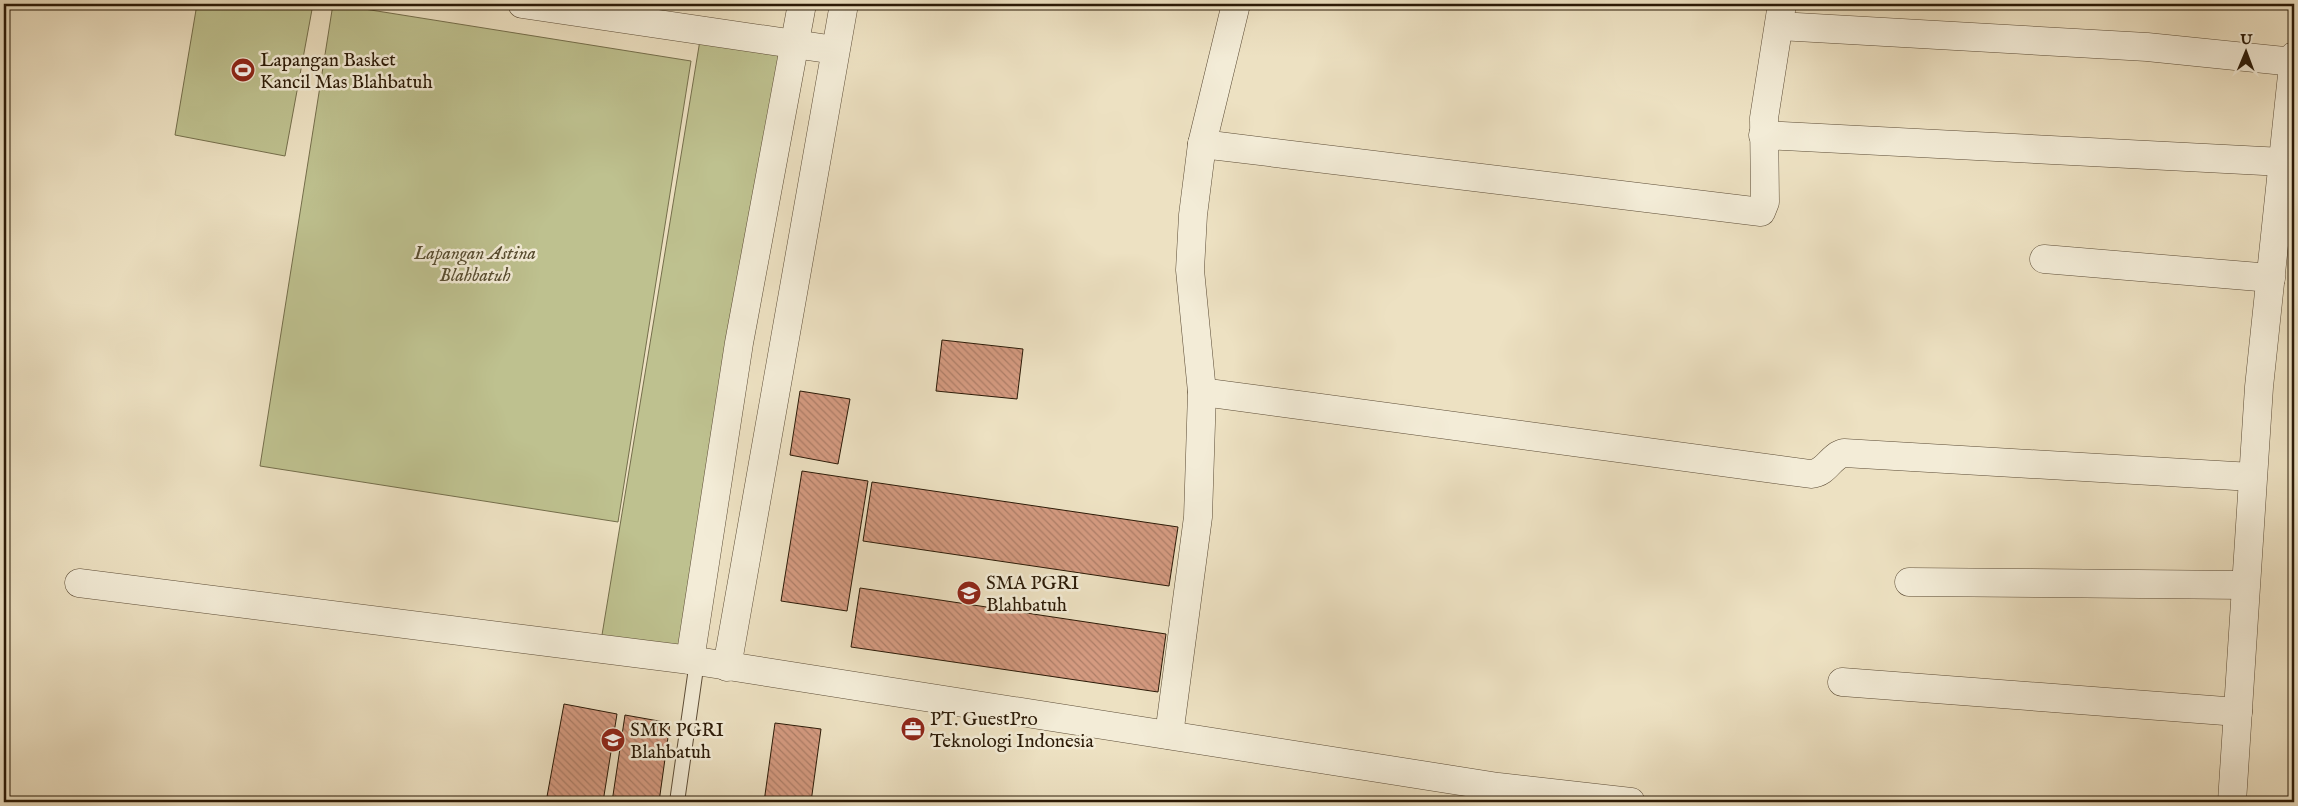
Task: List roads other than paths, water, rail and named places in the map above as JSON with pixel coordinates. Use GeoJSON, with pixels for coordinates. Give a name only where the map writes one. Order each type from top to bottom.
{"type":"FeatureCollection","features":[{"type":"Feature","properties":{"kind":"street"},"geometry":{"type":"LineString","coordinates":[[522,4],[835,50]]}},
{"type":"Feature","properties":{"kind":"street"},"geometry":{"type":"LineString","coordinates":[[694,661],[739,343],[802,4]]}},
{"type":"Feature","properties":{"kind":"street"},"geometry":{"type":"LineString","coordinates":[[727,667],[844,4]]}},
{"type":"Feature","properties":{"kind":"street"},"geometry":{"type":"LineString","coordinates":[[1170,735],[1198,517],[1202,392],[1190,270],[1193,216],[1202,144],[1236,4]]}},
{"type":"Feature","properties":{"kind":"street"},"geometry":{"type":"LineString","coordinates":[[1202,144],[1761,212],[1765,202],[1763,135],[1781,15],[2147,47],[2294,62]]}},
{"type":"Feature","properties":{"kind":"street"},"geometry":{"type":"LineString","coordinates":[[2232,802],[2259,387],[2294,56]]}},
{"type":"Feature","properties":{"kind":"street"},"geometry":{"type":"LineString","coordinates":[[1763,135],[2283,162]]}},
{"type":"Feature","properties":{"kind":"street"},"geometry":{"type":"LineString","coordinates":[[2044,260],[2271,278]]}},
{"type":"Feature","properties":{"kind":"street"},"geometry":{"type":"LineString","coordinates":[[1202,392],[1812,474],[1822,471],[1838,454],[1844,453],[2252,477]]}},
{"type":"Feature","properties":{"kind":"street"},"geometry":{"type":"LineString","coordinates":[[1909,582],[2246,586]]}},
{"type":"Feature","properties":{"kind":"street"},"geometry":{"type":"LineString","coordinates":[[79,583],[694,661],[1170,735],[1497,795],[1631,802]]}},
{"type":"Feature","properties":{"kind":"street"},"geometry":{"type":"LineString","coordinates":[[1842,682],[2238,712]]}},
{"type":"Feature","properties":{"kind":"lane"},"geometry":{"type":"LineString","coordinates":[[677,802],[694,661]]}},
{"type":"Feature","properties":{"kind":"place","name":"Lapangan Basket Kancil Mas Blahbatuh"},"geometry":{"type":"Point","coordinates":[243,70]}},
{"type":"Feature","properties":{"kind":"place","name":"SMA PGRI Blahbatuh"},"geometry":{"type":"Point","coordinates":[969,593]}},
{"type":"Feature","properties":{"kind":"place","name":"PT. GuestPro Teknologi Indonesia"},"geometry":{"type":"Point","coordinates":[913,729]}},
{"type":"Feature","properties":{"kind":"place","name":"SMK PGRI Blahbatuh"},"geometry":{"type":"Point","coordinates":[613,740]}},
{"type":"Feature","properties":{"kind":"park label","name":"Lapangan Astina Blahbatuh"},"geometry":{"type":"Point","coordinates":[475,263]}}]}
